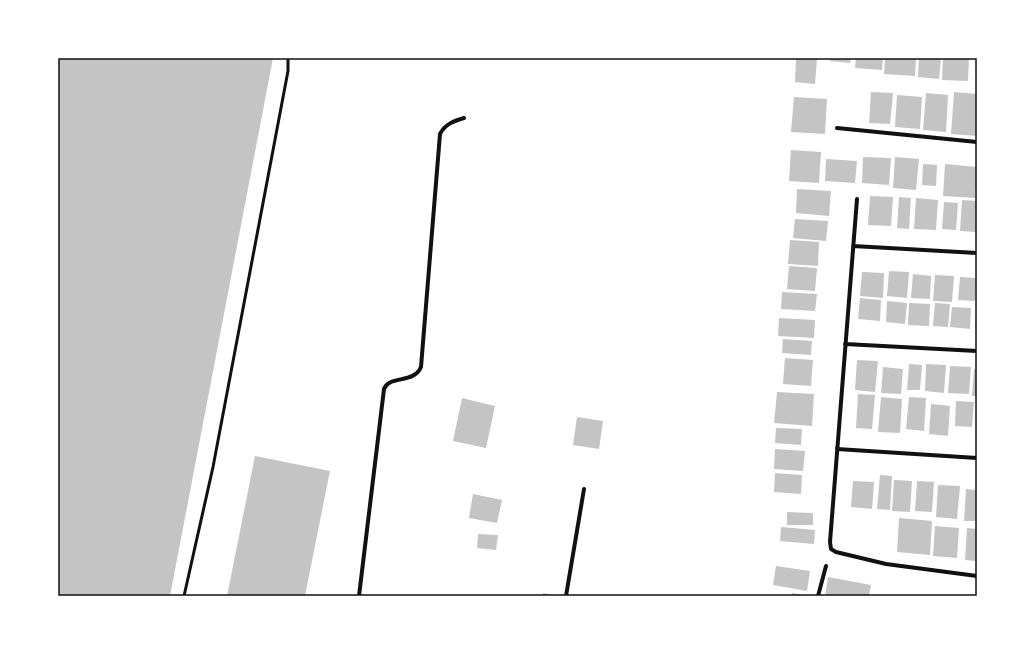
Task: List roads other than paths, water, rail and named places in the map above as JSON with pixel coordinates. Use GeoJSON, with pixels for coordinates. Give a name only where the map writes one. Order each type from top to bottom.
{"type":"FeatureCollection","features":[{"type":"Feature","properties":{"kind":"street"},"geometry":{"type":"LineString","coordinates":[[358,596],[384,389],[388,383],[414,375],[421,367],[440,134],[450,123],[464,118]]}},
{"type":"Feature","properties":{"kind":"street"},"geometry":{"type":"LineString","coordinates":[[837,128],[977,142]]}},
{"type":"Feature","properties":{"kind":"street"},"geometry":{"type":"LineString","coordinates":[[856,199],[830,542],[831,549],[836,552],[886,564],[977,576]]}},
{"type":"Feature","properties":{"kind":"street"},"geometry":{"type":"LineString","coordinates":[[853,246],[977,254]]}},
{"type":"Feature","properties":{"kind":"street"},"geometry":{"type":"LineString","coordinates":[[845,344],[977,351]]}},
{"type":"Feature","properties":{"kind":"street"},"geometry":{"type":"LineString","coordinates":[[837,447],[837,449],[977,458]]}},
{"type":"Feature","properties":{"kind":"street"},"geometry":{"type":"LineString","coordinates":[[566,596],[584,489]]}},
{"type":"Feature","properties":{"kind":"street"},"geometry":{"type":"LineString","coordinates":[[818,596],[826,566]]}},
{"type":"Feature","properties":{"kind":"lane"},"geometry":{"type":"LineString","coordinates":[[184,596],[214,459],[288,71],[288,58]]}}]}
